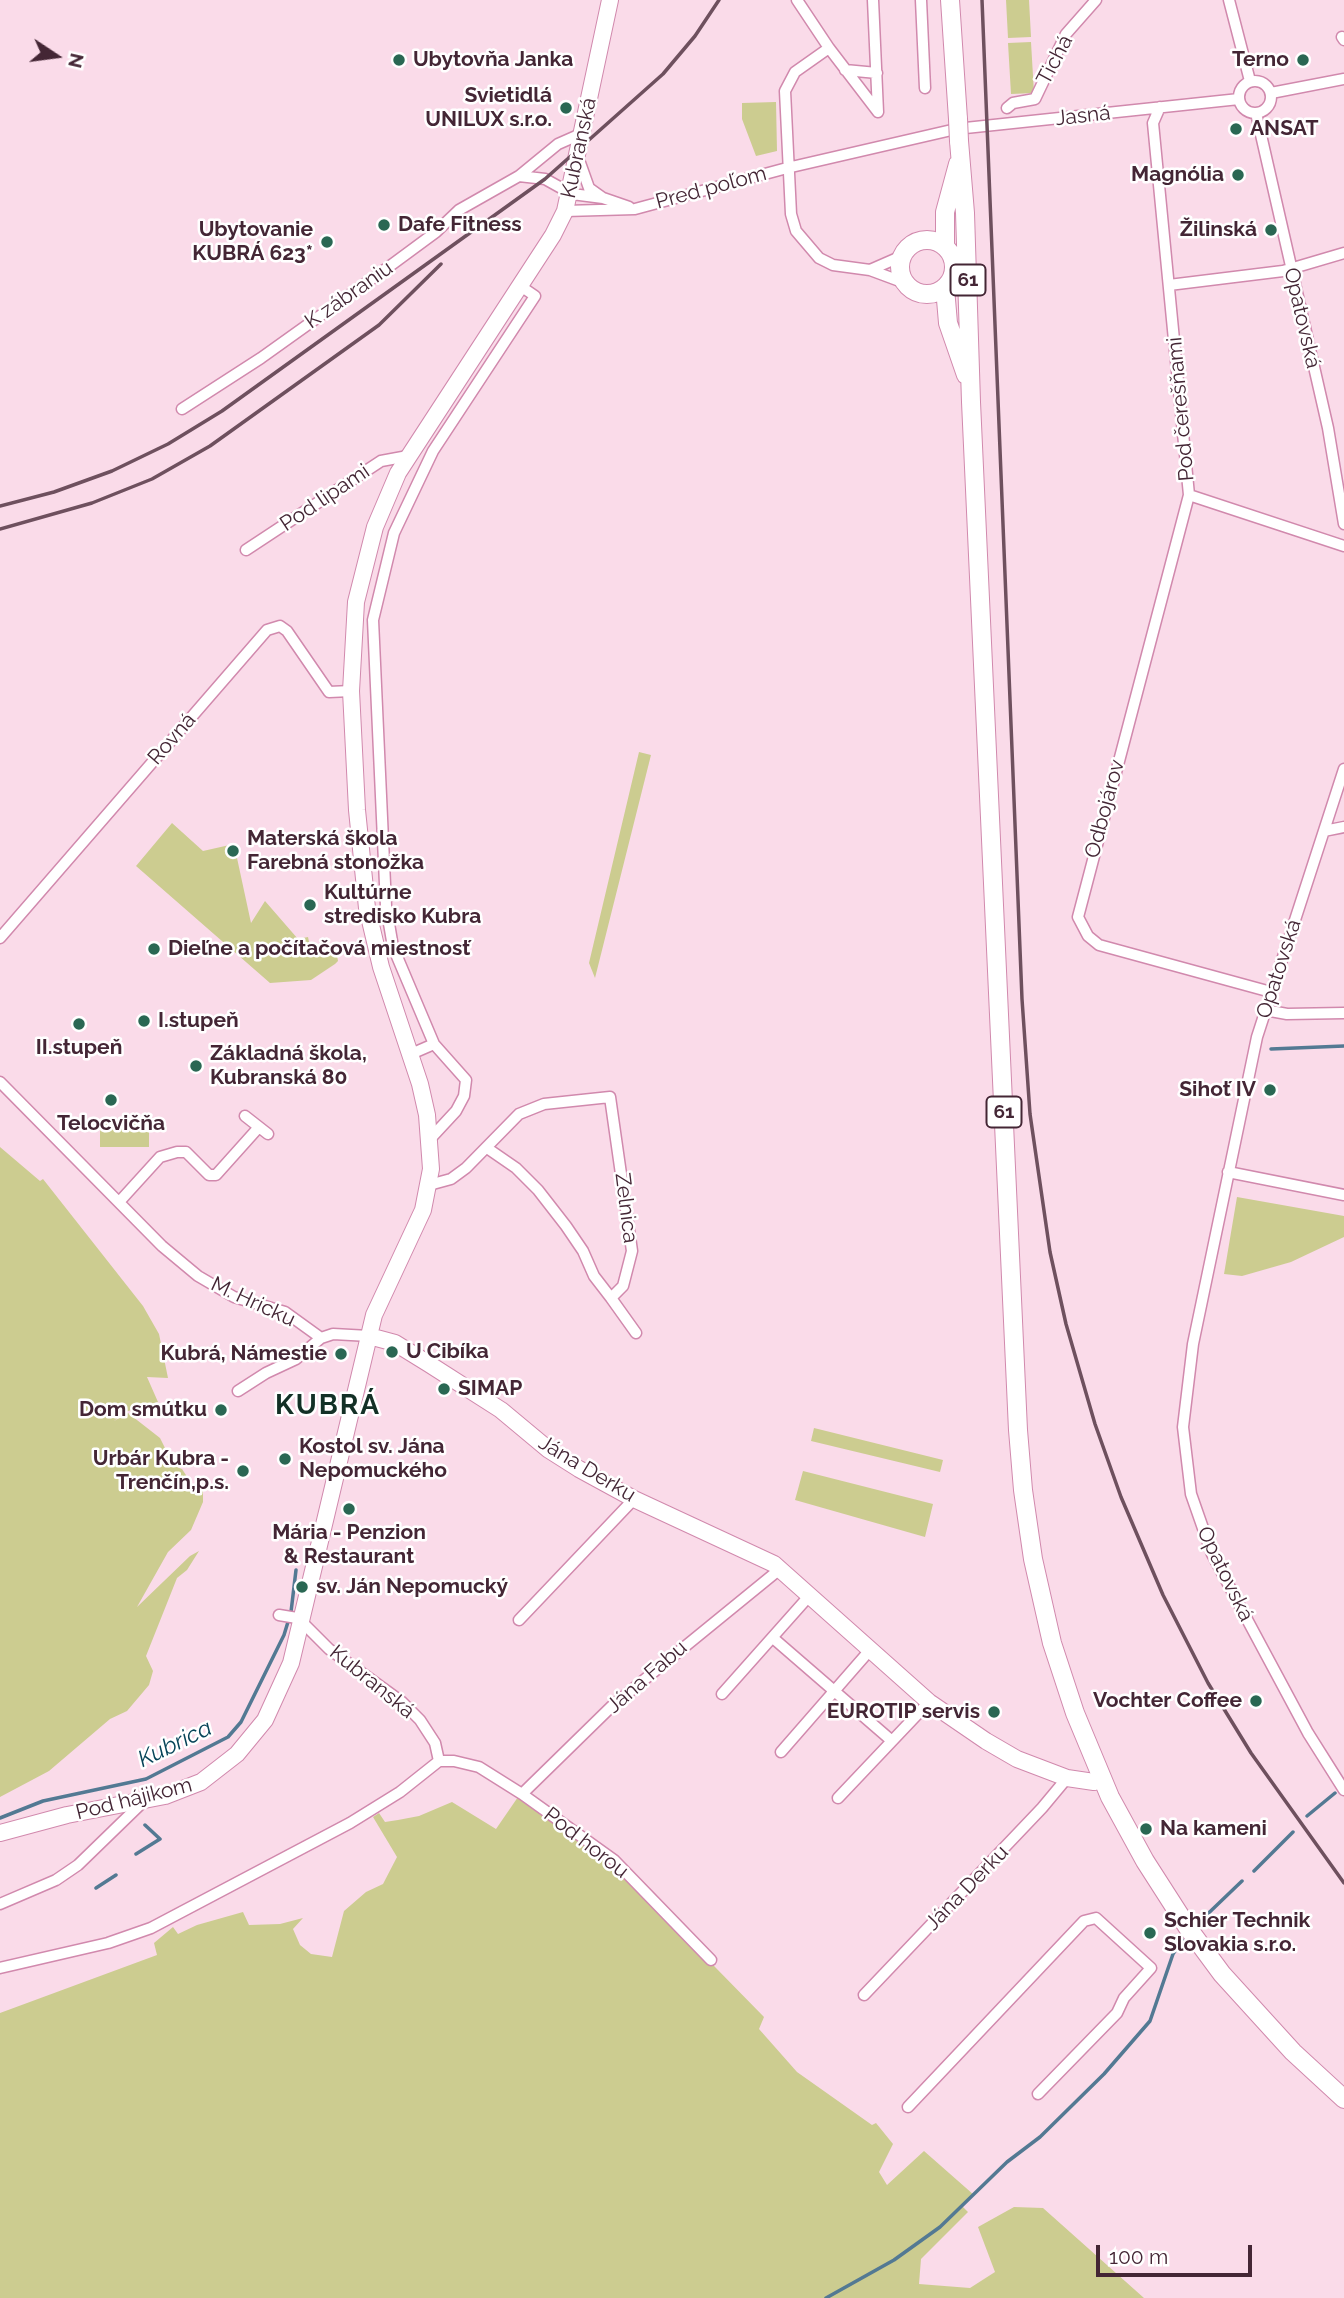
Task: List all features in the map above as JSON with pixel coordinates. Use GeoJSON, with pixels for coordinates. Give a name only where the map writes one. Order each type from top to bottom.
{"type":"FeatureCollection","features":[{"type":"Feature","properties":{"kind":"main road","name":"61"},"geometry":{"type":"LineString","coordinates":[[950,0],[972,350],[971,402],[1023,1490],[1033,1559],[1066,1691],[1102,1778],[1145,1861],[1191,1932],[1258,2015],[1344,2099]]}},
{"type":"Feature","properties":{"kind":"main road","name":"61"},"geometry":{"type":"LineString","coordinates":[[959,149],[945,212],[945,245],[955,267],[945,288],[948,323],[962,360],[971,402]]}},
{"type":"Feature","properties":{"kind":"main road","name":"61"},"geometry":{"type":"LineString","coordinates":[[902,256],[907,248],[925,240],[945,212]]}},
{"type":"Feature","properties":{"kind":"main road","name":"61"},"geometry":{"type":"LineString","coordinates":[[925,240],[945,245]]}},
{"type":"Feature","properties":{"kind":"main road"},"geometry":{"type":"LineString","coordinates":[[902,256],[900,270],[905,283]]}},
{"type":"Feature","properties":{"kind":"main road","name":"61"},"geometry":{"type":"LineString","coordinates":[[905,283],[925,295],[948,323]]}},
{"type":"Feature","properties":{"kind":"main road","name":"61"},"geometry":{"type":"LineString","coordinates":[[925,295],[945,288]]}},
{"type":"Feature","properties":{"kind":"street","name":"Kubranská"},"geometry":{"type":"LineString","coordinates":[[439,1761],[435,1743],[420,1720],[293,1618],[379,1301],[423,1210],[429,1185],[430,1139],[411,1054],[373,940],[367,908],[357,810],[351,691],[354,618],[375,527],[408,456],[565,211],[572,194],[610,0]]}},
{"type":"Feature","properties":{"kind":"street"},"geometry":{"type":"LineString","coordinates":[[797,0],[829,48],[878,112],[873,0]]}},
{"type":"Feature","properties":{"kind":"street"},"geometry":{"type":"LineString","coordinates":[[921,0],[925,88]]}},
{"type":"Feature","properties":{"kind":"street","name":"Tichá"},"geometry":{"type":"LineString","coordinates":[[1007,108],[1013,103],[1035,99],[1066,34],[1096,0]]}},
{"type":"Feature","properties":{"kind":"street"},"geometry":{"type":"LineString","coordinates":[[1229,0],[1250,82]]}},
{"type":"Feature","properties":{"kind":"street","name":"Pred poľom"},"geometry":{"type":"LineString","coordinates":[[829,48],[803,64],[788,82],[785,104],[791,214],[807,246],[832,265],[870,270],[905,283]]}},
{"type":"Feature","properties":{"kind":"street"},"geometry":{"type":"LineString","coordinates":[[845,70],[877,73]]}},
{"type":"Feature","properties":{"kind":"street"},"geometry":{"type":"LineString","coordinates":[[1271,93],[1344,79]]}},
{"type":"Feature","properties":{"kind":"street"},"geometry":{"type":"LineString","coordinates":[[1250,82],[1265,84],[1271,93],[1268,107],[1256,113],[1243,108],[1239,99],[1242,88],[1250,82]]}},
{"type":"Feature","properties":{"kind":"street","name":"Jasná"},"geometry":{"type":"LineString","coordinates":[[928,135],[1239,99]]}},
{"type":"Feature","properties":{"kind":"street","name":"Pod čerešňami"},"geometry":{"type":"LineString","coordinates":[[1160,107],[1153,123],[1189,495],[1344,546]]}},
{"type":"Feature","properties":{"kind":"street","name":"Opatovská"},"geometry":{"type":"LineString","coordinates":[[1256,113],[1341,482],[1344,524]]}},
{"type":"Feature","properties":{"kind":"street","name":"K zábraniu"},"geometry":{"type":"LineString","coordinates":[[182,409],[261,358],[394,264],[436,232],[459,210],[519,176],[558,144],[583,133]]}},
{"type":"Feature","properties":{"kind":"street","name":"Pred poľom"},"geometry":{"type":"LineString","coordinates":[[565,211],[635,208],[928,135]]}},
{"type":"Feature","properties":{"kind":"street"},"geometry":{"type":"LineString","coordinates":[[579,156],[584,181],[603,198]]}},
{"type":"Feature","properties":{"kind":"street","name":"Pred poľom"},"geometry":{"type":"LineString","coordinates":[[519,176],[545,179],[572,194],[603,198],[635,208]]}},
{"type":"Feature","properties":{"kind":"street"},"geometry":{"type":"LineString","coordinates":[[1169,285],[1290,269],[1344,253]]}},
{"type":"Feature","properties":{"kind":"street"},"geometry":{"type":"LineString","coordinates":[[870,270],[902,256]]}},
{"type":"Feature","properties":{"kind":"street"},"geometry":{"type":"LineString","coordinates":[[430,1139],[456,1111],[467,1086],[464,1075],[434,1044],[409,991],[393,947],[386,906],[380,808],[373,620],[394,533],[433,450],[535,296],[519,285]]}},
{"type":"Feature","properties":{"kind":"street"},"geometry":{"type":"LineString","coordinates":[[471,359],[486,370]]}},
{"type":"Feature","properties":{"kind":"street"},"geometry":{"type":"LineString","coordinates":[[417,440],[433,450]]}},
{"type":"Feature","properties":{"kind":"street","name":"Pod lipami"},"geometry":{"type":"LineString","coordinates":[[246,550],[381,460],[408,456]]}},
{"type":"Feature","properties":{"kind":"street","name":"Odbojárov"},"geometry":{"type":"LineString","coordinates":[[1189,495],[1078,917],[1088,936],[1099,945],[1271,992]]}},
{"type":"Feature","properties":{"kind":"street"},"geometry":{"type":"LineString","coordinates":[[375,527],[394,533]]}},
{"type":"Feature","properties":{"kind":"street"},"geometry":{"type":"LineString","coordinates":[[354,618],[373,620]]}},
{"type":"Feature","properties":{"kind":"street","name":"Rovná"},"geometry":{"type":"LineString","coordinates":[[0,938],[267,630],[280,626],[287,631],[329,692],[351,691]]}},
{"type":"Feature","properties":{"kind":"street"},"geometry":{"type":"LineString","coordinates":[[353,716],[375,715]]}},
{"type":"Feature","properties":{"kind":"street","name":"Opatovská"},"geometry":{"type":"LineString","coordinates":[[1344,769],[1255,1047],[1227,1171],[1184,1400],[1184,1448],[1199,1522],[1219,1570],[1308,1733],[1344,1790]]}},
{"type":"Feature","properties":{"kind":"street"},"geometry":{"type":"LineString","coordinates":[[357,810],[380,808]]}},
{"type":"Feature","properties":{"kind":"street"},"geometry":{"type":"LineString","coordinates":[[1324,831],[1344,827]]}},
{"type":"Feature","properties":{"kind":"street"},"geometry":{"type":"LineString","coordinates":[[367,908],[386,906]]}},
{"type":"Feature","properties":{"kind":"street"},"geometry":{"type":"LineString","coordinates":[[391,997],[409,991]]}},
{"type":"Feature","properties":{"kind":"street"},"geometry":{"type":"LineString","coordinates":[[1265,1010],[1287,1014],[1344,1013]]}},
{"type":"Feature","properties":{"kind":"street"},"geometry":{"type":"LineString","coordinates":[[411,1054],[434,1044]]}},
{"type":"Feature","properties":{"kind":"street","name":"M. Hricku"},"geometry":{"type":"LineString","coordinates":[[0,1082],[162,1246],[198,1276],[234,1297],[285,1312],[321,1338]]}},
{"type":"Feature","properties":{"kind":"street","name":"Zelnica"},"geometry":{"type":"LineString","coordinates":[[429,1185],[451,1179],[487,1148],[519,1114],[544,1104],[610,1097],[632,1251],[623,1286],[611,1298]]}},
{"type":"Feature","properties":{"kind":"street"},"geometry":{"type":"LineString","coordinates":[[120,1201],[160,1157],[177,1152],[186,1152],[209,1175],[216,1175],[263,1131],[245,1116]]}},
{"type":"Feature","properties":{"kind":"street"},"geometry":{"type":"LineString","coordinates":[[487,1148],[516,1168],[538,1190],[572,1234],[594,1276],[636,1333]]}},
{"type":"Feature","properties":{"kind":"street"},"geometry":{"type":"LineString","coordinates":[[1227,1171],[1344,1195]]}},
{"type":"Feature","properties":{"kind":"street"},"geometry":{"type":"LineString","coordinates":[[239,1391],[266,1373],[296,1359],[321,1338],[333,1334],[369,1336]]}},
{"type":"Feature","properties":{"kind":"street","name":"Jána Derku"},"geometry":{"type":"LineString","coordinates":[[369,1336],[406,1350],[501,1410],[549,1450],[634,1499],[748,1550],[780,1569],[929,1702],[971,1732],[1017,1759],[1067,1778],[1094,1782],[1102,1778]]}},
{"type":"Feature","properties":{"kind":"street"},"geometry":{"type":"LineString","coordinates":[[519,1620],[634,1499]]}},
{"type":"Feature","properties":{"kind":"street","name":"Jána Fabu"},"geometry":{"type":"LineString","coordinates":[[522,1794],[622,1697],[780,1569]]}},
{"type":"Feature","properties":{"kind":"street"},"geometry":{"type":"LineString","coordinates":[[722,1694],[810,1595]]}},
{"type":"Feature","properties":{"kind":"street","name":"Pod hájikom"},"geometry":{"type":"LineString","coordinates":[[0,1833],[68,1815],[146,1800],[201,1782],[237,1754],[251,1738],[278,1696],[293,1618]]}},
{"type":"Feature","properties":{"kind":"street"},"geometry":{"type":"LineString","coordinates":[[773,1638],[892,1741]]}},
{"type":"Feature","properties":{"kind":"street"},"geometry":{"type":"LineString","coordinates":[[781,1752],[870,1650]]}},
{"type":"Feature","properties":{"kind":"street"},"geometry":{"type":"LineString","coordinates":[[838,1798],[929,1702]]}},
{"type":"Feature","properties":{"kind":"street"},"geometry":{"type":"LineString","coordinates":[[0,1968],[108,1942],[152,1928],[350,1823],[400,1792],[439,1761]]}},
{"type":"Feature","properties":{"kind":"street","name":"Pod horou"},"geometry":{"type":"LineString","coordinates":[[439,1761],[454,1761],[479,1768],[522,1794],[614,1860],[711,1960]]}},
{"type":"Feature","properties":{"kind":"street","name":"Jána Derku"},"geometry":{"type":"LineString","coordinates":[[864,1995],[1034,1817],[1067,1778]]}},
{"type":"Feature","properties":{"kind":"street"},"geometry":{"type":"LineString","coordinates":[[0,1904],[56,1880],[78,1866],[146,1800]]}},
{"type":"Feature","properties":{"kind":"street"},"geometry":{"type":"LineString","coordinates":[[908,2106],[1045,1968],[1084,1922],[1091,1918],[1101,1920],[1151,1968],[1124,1998],[1117,2013],[1038,2094]]}},
{"type":"Feature","properties":{"kind":"green space"},"geometry":{"type":"Polygon","coordinates":[[[1006,0],[1029,0],[1031,37],[1008,38],[1006,0]]]}},
{"type":"Feature","properties":{"kind":"green space"},"geometry":{"type":"Polygon","coordinates":[[[1031,42],[1034,93],[1011,94],[1008,43],[1031,42]]]}},
{"type":"Feature","properties":{"kind":"green space"},"geometry":{"type":"Polygon","coordinates":[[[776,102],[777,151],[756,156],[742,119],[742,103],[776,102]]]}},
{"type":"Feature","properties":{"kind":"green space"},"geometry":{"type":"Polygon","coordinates":[[[639,752],[651,755],[595,978],[589,963],[639,752]]]}},
{"type":"Feature","properties":{"kind":"green space"},"geometry":{"type":"Polygon","coordinates":[[[172,823],[203,851],[234,844],[251,923],[265,901],[298,939],[308,937],[312,956],[336,950],[338,961],[311,980],[270,983],[136,866],[172,823]]]}},
{"type":"Feature","properties":{"kind":"green space"},"geometry":{"type":"Polygon","coordinates":[[[100,1119],[149,1120],[149,1147],[100,1147],[100,1119]]]}},
{"type":"Feature","properties":{"kind":"green space"},"geometry":{"type":"Polygon","coordinates":[[[0,1147],[40,1181],[43,1179],[143,1306],[159,1334],[168,1378],[147,1377],[158,1402],[125,1412],[114,1421],[128,1413],[160,1438],[174,1466],[182,1469],[197,1492],[203,1491],[203,1502],[191,1530],[168,1552],[137,1607],[190,1556],[199,1551],[187,1570],[177,1578],[146,1656],[153,1671],[149,1685],[127,1711],[110,1719],[49,1771],[0,1797],[0,1147]]]}},
{"type":"Feature","properties":{"kind":"green space"},"geometry":{"type":"Polygon","coordinates":[[[1237,1197],[1344,1216],[1344,1237],[1291,1262],[1242,1276],[1224,1274],[1237,1197]]]}},
{"type":"Feature","properties":{"kind":"green space"},"geometry":{"type":"Polygon","coordinates":[[[814,1428],[943,1460],[940,1472],[811,1441],[814,1428]]]}},
{"type":"Feature","properties":{"kind":"green space"},"geometry":{"type":"Polygon","coordinates":[[[803,1471],[933,1504],[925,1537],[795,1500],[803,1471]]]}},
{"type":"Feature","properties":{"kind":"green space"},"geometry":{"type":"Polygon","coordinates":[[[518,1797],[620,1870],[764,2017],[759,2029],[797,2072],[872,2125],[876,2123],[893,2144],[879,2172],[887,2185],[924,2151],[974,2195],[962,2206],[968,2212],[921,2259],[919,2284],[970,2288],[995,2272],[978,2227],[1014,2207],[1043,2208],[1144,2298],[0,2298],[0,2013],[157,1955],[154,1943],[173,1927],[178,1934],[197,1925],[243,1912],[249,1925],[280,1924],[303,1918],[293,1929],[300,1945],[311,1954],[332,1957],[344,1911],[366,1892],[383,1884],[397,1857],[373,1817],[379,1813],[385,1822],[398,1820],[419,1816],[452,1802],[496,1829],[518,1797]]]}},
{"type":"Feature","properties":{"kind":"waterway","name":"Kubrica"},"geometry":{"type":"LineString","coordinates":[[1271,1049],[1344,1046]]}},
{"type":"Feature","properties":{"kind":"waterway","name":"Kubrica"},"geometry":{"type":"LineString","coordinates":[[0,1818],[43,1801],[146,1779],[228,1737],[241,1722],[284,1635],[291,1612],[296,1570]]}},
{"type":"Feature","properties":{"kind":"waterway"},"geometry":{"type":"LineString","coordinates":[[1307,1816],[1335,1793]]}},
{"type":"Feature","properties":{"kind":"waterway"},"geometry":{"type":"LineString","coordinates":[[136,1854],[160,1839],[145,1825]]}},
{"type":"Feature","properties":{"kind":"waterway"},"geometry":{"type":"LineString","coordinates":[[1254,1871],[1293,1832]]}},
{"type":"Feature","properties":{"kind":"waterway"},"geometry":{"type":"LineString","coordinates":[[96,1888],[116,1875]]}},
{"type":"Feature","properties":{"kind":"waterway"},"geometry":{"type":"LineString","coordinates":[[1194,1927],[1242,1881]]}},
{"type":"Feature","properties":{"kind":"waterway"},"geometry":{"type":"LineString","coordinates":[[826,2298],[894,2260],[940,2227],[1007,2162],[1040,2137],[1104,2074],[1150,2021],[1173,1954],[1186,1935]]}},
{"type":"Feature","properties":{"kind":"railway"},"geometry":{"type":"LineString","coordinates":[[0,506],[54,492],[112,471],[168,444],[222,411],[545,179],[663,74],[695,36],[719,0]]}},
{"type":"Feature","properties":{"kind":"railway"},"geometry":{"type":"LineString","coordinates":[[982,0],[1022,999],[1030,1114],[1050,1252],[1066,1324],[1095,1424],[1121,1497],[1163,1595],[1208,1683],[1251,1753],[1344,1883]]}},
{"type":"Feature","properties":{"kind":"railway"},"geometry":{"type":"LineString","coordinates":[[0,529],[92,503],[152,479],[210,446],[379,325],[441,264]]}},
{"type":"Feature","properties":{"kind":"place","name":"Ubytovňa Janka"},"geometry":{"type":"Point","coordinates":[399,60]}},
{"type":"Feature","properties":{"kind":"place","name":"Terno"},"geometry":{"type":"Point","coordinates":[1303,60]}},
{"type":"Feature","properties":{"kind":"place","name":"Svietidlá UNILUX s.r.o."},"geometry":{"type":"Point","coordinates":[566,108]}},
{"type":"Feature","properties":{"kind":"place","name":"ANSAT"},"geometry":{"type":"Point","coordinates":[1236,129]}},
{"type":"Feature","properties":{"kind":"place","name":"Magnólia"},"geometry":{"type":"Point","coordinates":[1238,175]}},
{"type":"Feature","properties":{"kind":"place","name":"Dafe Fitness"},"geometry":{"type":"Point","coordinates":[384,225]}},
{"type":"Feature","properties":{"kind":"place","name":"Žilinská"},"geometry":{"type":"Point","coordinates":[1271,230]}},
{"type":"Feature","properties":{"kind":"place","name":"Ubytovanie KUBRÁ 623*"},"geometry":{"type":"Point","coordinates":[327,242]}},
{"type":"Feature","properties":{"kind":"place","name":"Materská škola Farebná stonožka"},"geometry":{"type":"Point","coordinates":[233,851]}},
{"type":"Feature","properties":{"kind":"place","name":"Kultúrne stredisko Kubra"},"geometry":{"type":"Point","coordinates":[310,905]}},
{"type":"Feature","properties":{"kind":"place","name":"Dieľne a počítačová miestnosť"},"geometry":{"type":"Point","coordinates":[154,949]}},
{"type":"Feature","properties":{"kind":"place","name":"I.stupeň"},"geometry":{"type":"Point","coordinates":[144,1021]}},
{"type":"Feature","properties":{"kind":"place","name":"II.stupeň"},"geometry":{"type":"Point","coordinates":[79,1024]}},
{"type":"Feature","properties":{"kind":"place","name":"Základná škola, Kubranská 80"},"geometry":{"type":"Point","coordinates":[196,1066]}},
{"type":"Feature","properties":{"kind":"place","name":"Sihoť IV"},"geometry":{"type":"Point","coordinates":[1270,1090]}},
{"type":"Feature","properties":{"kind":"place","name":"Telocvičňa"},"geometry":{"type":"Point","coordinates":[111,1100]}},
{"type":"Feature","properties":{"kind":"place","name":"U Cibíka"},"geometry":{"type":"Point","coordinates":[392,1352]}},
{"type":"Feature","properties":{"kind":"place","name":"Kubrá, Námestie"},"geometry":{"type":"Point","coordinates":[341,1354]}},
{"type":"Feature","properties":{"kind":"place","name":"SIMAP"},"geometry":{"type":"Point","coordinates":[444,1389]}},
{"type":"Feature","properties":{"kind":"place","name":"Dom smútku"},"geometry":{"type":"Point","coordinates":[221,1410]}},
{"type":"Feature","properties":{"kind":"place","name":"Kostol sv. Jána Nepomuckého"},"geometry":{"type":"Point","coordinates":[285,1459]}},
{"type":"Feature","properties":{"kind":"place","name":"Urbár Kubra - Trenčín,p.s."},"geometry":{"type":"Point","coordinates":[243,1471]}},
{"type":"Feature","properties":{"kind":"place","name":"Mária - Penzion & Restaurant"},"geometry":{"type":"Point","coordinates":[349,1509]}},
{"type":"Feature","properties":{"kind":"place","name":"sv. Ján Nepomucký"},"geometry":{"type":"Point","coordinates":[302,1587]}},
{"type":"Feature","properties":{"kind":"place","name":"Vochter Coffee"},"geometry":{"type":"Point","coordinates":[1256,1701]}},
{"type":"Feature","properties":{"kind":"place","name":"EUROTIP servis"},"geometry":{"type":"Point","coordinates":[994,1712]}},
{"type":"Feature","properties":{"kind":"place","name":"Na kameni"},"geometry":{"type":"Point","coordinates":[1146,1829]}},
{"type":"Feature","properties":{"kind":"place","name":"Schier Technik Slovakia s.r.o."},"geometry":{"type":"Point","coordinates":[1150,1933]}},
{"type":"Feature","properties":{"kind":"district","name":"KUBRÁ"},"geometry":{"type":"Point","coordinates":[328,1406]}}]}
